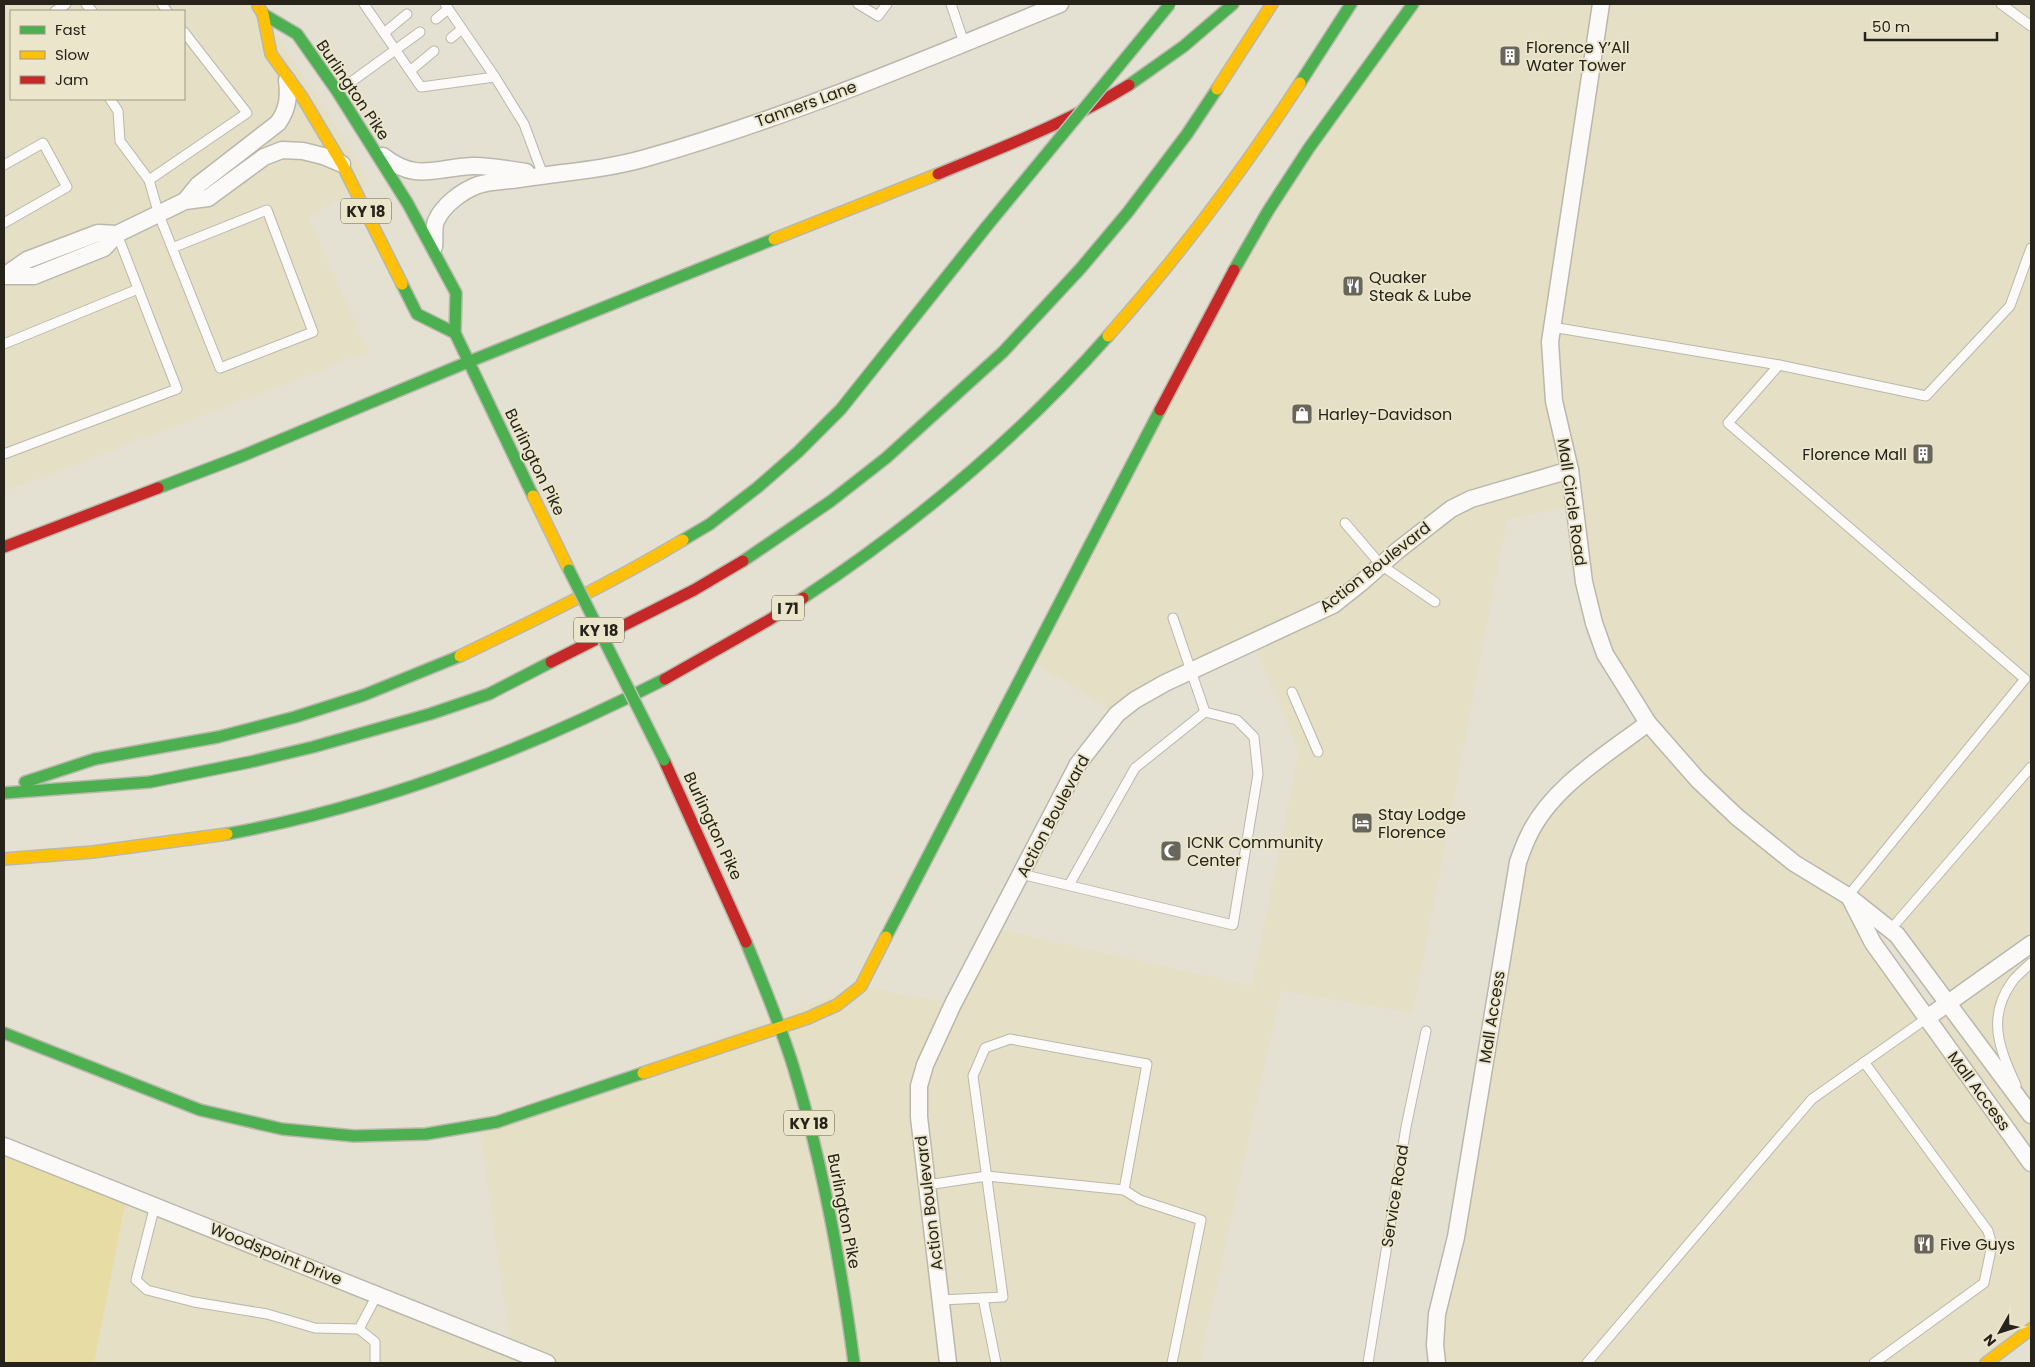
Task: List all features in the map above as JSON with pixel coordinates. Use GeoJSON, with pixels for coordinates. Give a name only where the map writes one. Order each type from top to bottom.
{"type":"FeatureCollection","features":[{"type":"Feature","properties":{"kind":"main road","name":"Burlington Pike"},"geometry":{"type":"LineString","coordinates":[[256,4],[263,14],[272,54],[302,97],[342,164],[417,314],[455,333]]}},
{"type":"Feature","properties":{"kind":"main road"},"geometry":{"type":"LineString","coordinates":[[4,791],[95,759],[218,737],[294,717],[364,695],[440,665],[524,625],[646,562],[710,524],[758,487],[804,446],[841,408],[987,226],[1170,4]]}},
{"type":"Feature","properties":{"kind":"main road"},"geometry":{"type":"LineString","coordinates":[[4,547],[242,456],[468,362],[1009,145],[1093,106],[1152,70],[1189,42],[1232,4]]}},
{"type":"Feature","properties":{"kind":"main road"},"geometry":{"type":"LineString","coordinates":[[4,791],[97,787],[150,782],[304,749],[430,714],[489,694],[694,590],[765,547],[831,501],[886,458],[1003,352],[1082,268],[1128,212],[1187,134],[1272,4]]}},
{"type":"Feature","properties":{"kind":"main road","name":"I 71"},"geometry":{"type":"LineString","coordinates":[[4,859],[108,851],[207,838],[299,819],[381,797],[466,768],[572,724],[678,673],[786,610],[910,523],[966,476],[1072,376],[1157,280],[1197,231],[1266,133],[1351,4]]}},
{"type":"Feature","properties":{"kind":"main road"},"geometry":{"type":"LineString","coordinates":[[4,1033],[164,1099],[212,1114],[267,1127],[316,1133],[366,1136],[424,1134],[497,1122],[828,1010],[845,1001],[861,986],[1224,287],[1268,211],[1309,148],[1413,4]]}},
{"type":"Feature","properties":{"kind":"main road","name":"Burlington Pike"},"geometry":{"type":"LineString","coordinates":[[263,14],[296,34],[337,92],[373,148],[456,293],[455,333],[468,362],[700,835],[780,1026],[805,1111],[828,1205],[849,1322],[854,1363]]}},
{"type":"Feature","properties":{"kind":"main road"},"geometry":{"type":"LineString","coordinates":[[1986,1363],[2031,1329]]}},
{"type":"Feature","properties":{"kind":"street","name":"Tanners Lane"},"geometry":{"type":"LineString","coordinates":[[434,252],[435,222],[447,205],[460,194],[479,185],[591,170],[654,155],[738,129],[964,43],[1060,4]]}},
{"type":"Feature","properties":{"kind":"street","name":"Mall Circle Road"},"geometry":{"type":"LineString","coordinates":[[1601,4],[1550,342],[1554,401],[1570,470],[1584,582],[1594,623],[1605,654],[1648,722],[1698,780],[1737,817],[1794,863],[1848,896],[1898,935],[1948,1003]]}},
{"type":"Feature","properties":{"kind":"street"},"geometry":{"type":"LineString","coordinates":[[185,201],[198,185],[278,123],[284,114],[289,99],[286,75]]}},
{"type":"Feature","properties":{"kind":"street","name":"Tanners Lane"},"geometry":{"type":"LineString","coordinates":[[373,148],[404,169],[417,172],[474,165],[543,175]]}},
{"type":"Feature","properties":{"kind":"street"},"geometry":{"type":"LineString","coordinates":[[5,276],[27,260],[98,233],[117,234],[185,201],[208,198],[264,157],[282,150],[310,152],[342,164]]}},
{"type":"Feature","properties":{"kind":"street","name":"Action Boulevard"},"geometry":{"type":"LineString","coordinates":[[948,1363],[919,1117],[919,1086],[925,1065],[953,1004],[1078,764],[1105,726],[1135,700],[1190,671],[1333,605],[1432,522],[1471,499],[1570,470]]}},
{"type":"Feature","properties":{"kind":"street","name":"Mall Access"},"geometry":{"type":"LineString","coordinates":[[1438,1363],[1435,1345],[1437,1314],[1456,1237],[1518,862],[1528,836],[1545,808],[1565,787],[1648,722]]}},
{"type":"Feature","properties":{"kind":"street"},"geometry":{"type":"LineString","coordinates":[[1848,896],[1873,943],[1927,1018],[2031,944]]}},
{"type":"Feature","properties":{"kind":"street","name":"Mall Access"},"geometry":{"type":"LineString","coordinates":[[1948,1003],[2029,1112]]}},
{"type":"Feature","properties":{"kind":"street","name":"Mall Access"},"geometry":{"type":"LineString","coordinates":[[1927,1018],[2031,1163]]}},
{"type":"Feature","properties":{"kind":"street","name":"Woodspoint Drive"},"geometry":{"type":"LineString","coordinates":[[4,1146],[547,1363]]}},
{"type":"Feature","properties":{"kind":"lane"},"geometry":{"type":"LineString","coordinates":[[858,4],[878,16],[887,4]]}},
{"type":"Feature","properties":{"kind":"lane"},"geometry":{"type":"LineString","coordinates":[[950,4],[964,43]]}},
{"type":"Feature","properties":{"kind":"lane"},"geometry":{"type":"LineString","coordinates":[[2001,4],[2031,26]]}},
{"type":"Feature","properties":{"kind":"lane"},"geometry":{"type":"LineString","coordinates":[[366,5],[421,87],[495,77]]}},
{"type":"Feature","properties":{"kind":"lane"},"geometry":{"type":"LineString","coordinates":[[436,19],[446,7],[495,77],[524,124],[543,175]]}},
{"type":"Feature","properties":{"kind":"lane"},"geometry":{"type":"LineString","coordinates":[[384,33],[407,14]]}},
{"type":"Feature","properties":{"kind":"lane"},"geometry":{"type":"LineString","coordinates":[[451,38],[462,29]]}},
{"type":"Feature","properties":{"kind":"lane"},"geometry":{"type":"LineString","coordinates":[[337,92],[420,32]]}},
{"type":"Feature","properties":{"kind":"lane"},"geometry":{"type":"LineString","coordinates":[[149,180],[247,113],[186,39]]}},
{"type":"Feature","properties":{"kind":"lane"},"geometry":{"type":"LineString","coordinates":[[410,71],[434,51]]}},
{"type":"Feature","properties":{"kind":"lane"},"geometry":{"type":"LineString","coordinates":[[112,100],[118,111],[120,141],[149,180],[159,215],[172,248],[220,368],[313,332],[267,210],[172,248]]}},
{"type":"Feature","properties":{"kind":"lane"},"geometry":{"type":"LineString","coordinates":[[4,166],[43,143],[67,187],[4,223]]}},
{"type":"Feature","properties":{"kind":"lane"},"geometry":{"type":"LineString","coordinates":[[4,454],[177,389],[117,234]]}},
{"type":"Feature","properties":{"kind":"lane"},"geometry":{"type":"LineString","coordinates":[[1552,327],[1779,365],[1926,396],[2010,306],[2031,248]]}},
{"type":"Feature","properties":{"kind":"lane"},"geometry":{"type":"LineString","coordinates":[[4,344],[138,289]]}},
{"type":"Feature","properties":{"kind":"lane"},"geometry":{"type":"LineString","coordinates":[[1779,365],[1728,423],[2025,679],[1848,896]]}},
{"type":"Feature","properties":{"kind":"lane"},"geometry":{"type":"LineString","coordinates":[[1346,523],[1381,564],[1435,602]]}},
{"type":"Feature","properties":{"kind":"lane"},"geometry":{"type":"LineString","coordinates":[[1173,618],[1205,712]]}},
{"type":"Feature","properties":{"kind":"lane"},"geometry":{"type":"LineString","coordinates":[[1292,692],[1318,752]]}},
{"type":"Feature","properties":{"kind":"lane"},"geometry":{"type":"LineString","coordinates":[[1021,874],[1233,925],[1258,774],[1254,738],[1237,720],[1205,712]]}},
{"type":"Feature","properties":{"kind":"lane"},"geometry":{"type":"LineString","coordinates":[[1070,885],[1135,768],[1205,712]]}},
{"type":"Feature","properties":{"kind":"lane"},"geometry":{"type":"LineString","coordinates":[[1891,929],[2031,766]]}},
{"type":"Feature","properties":{"kind":"lane"},"geometry":{"type":"LineString","coordinates":[[2029,1112],[1999,1042],[1996,1022],[2002,1000],[2012,982],[2031,963]]}},
{"type":"Feature","properties":{"kind":"lane"},"geometry":{"type":"LineString","coordinates":[[1587,1363],[1812,1099],[1927,1018]]}},
{"type":"Feature","properties":{"kind":"lane","name":"Service Road"},"geometry":{"type":"LineString","coordinates":[[1368,1363],[1406,1127],[1426,1030]]}},
{"type":"Feature","properties":{"kind":"lane"},"geometry":{"type":"LineString","coordinates":[[941,1300],[1004,1298],[973,1076],[985,1048],[1010,1039],[1147,1064],[1124,1190]]}},
{"type":"Feature","properties":{"kind":"lane"},"geometry":{"type":"LineString","coordinates":[[1864,1062],[1988,1231],[1992,1245],[1984,1283],[1874,1363]]}},
{"type":"Feature","properties":{"kind":"lane"},"geometry":{"type":"LineString","coordinates":[[927,1185],[987,1176],[1124,1190],[1140,1200],[1201,1220],[1172,1363]]}},
{"type":"Feature","properties":{"kind":"lane"},"geometry":{"type":"LineString","coordinates":[[155,1205],[136,1280],[147,1290],[194,1302],[267,1314],[314,1328],[360,1328],[375,1342],[375,1363]]}},
{"type":"Feature","properties":{"kind":"lane"},"geometry":{"type":"LineString","coordinates":[[360,1328],[377,1295]]}},
{"type":"Feature","properties":{"kind":"lane"},"geometry":{"type":"LineString","coordinates":[[983,1298],[996,1363]]}},
{"type":"Feature","properties":{"kind":"shaded area"},"geometry":{"type":"Polygon","coordinates":[[[4,4],[256,4],[321,102],[370,182],[308,217],[369,352],[4,492],[4,4]]]}},
{"type":"Feature","properties":{"kind":"shaded area"},"geometry":{"type":"Polygon","coordinates":[[[1413,4],[2031,4],[2031,1330],[1986,1363],[1437,1363],[1511,898],[1545,808],[1647,722],[1605,654],[1574,505],[1507,520],[1413,1013],[1281,991],[1200,1363],[94,1363],[127,1194],[511,1349],[479,1126],[861,986],[953,1004],[993,928],[1252,986],[1299,752],[1253,643],[1117,714],[1030,660],[1224,287],[1413,4]],[[1850,897],[1935,1012],[1948,1003],[1897,935],[1850,897]]]}},
{"type":"Feature","properties":{"kind":"shaded area"},"geometry":{"type":"Polygon","coordinates":[[[4,1146],[127,1194],[94,1363],[4,1363],[4,1146]]]}},
{"type":"Feature","properties":{"kind":"traffic: fast"},"geometry":{"type":"LineString","coordinates":[[987,226],[1170,4]]}},
{"type":"Feature","properties":{"kind":"traffic: fast"},"geometry":{"type":"LineString","coordinates":[[1129,85],[1184,46],[1233,4]]}},
{"type":"Feature","properties":{"kind":"traffic: fast"},"geometry":{"type":"LineString","coordinates":[[1300,83],[1351,4]]}},
{"type":"Feature","properties":{"kind":"traffic: fast"},"geometry":{"type":"LineString","coordinates":[[1234,270],[1268,211],[1309,148],[1413,4]]}},
{"type":"Feature","properties":{"kind":"traffic: fast"},"geometry":{"type":"LineString","coordinates":[[263,14],[297,34],[337,91],[408,204],[456,293],[455,333],[533,496]]}},
{"type":"Feature","properties":{"kind":"traffic: fast"},"geometry":{"type":"LineString","coordinates":[[743,561],[831,501],[886,458],[1003,352],[1081,268],[1128,212],[1187,134],[1217,89]]}},
{"type":"Feature","properties":{"kind":"traffic: fast"},"geometry":{"type":"LineString","coordinates":[[683,540],[710,524],[758,487],[798,452],[841,409],[987,226]]}},
{"type":"Feature","properties":{"kind":"traffic: fast"},"geometry":{"type":"LineString","coordinates":[[158,488],[242,456],[468,362],[774,239]]}},
{"type":"Feature","properties":{"kind":"traffic: fast"},"geometry":{"type":"LineString","coordinates":[[402,284],[417,314],[455,333]]}},
{"type":"Feature","properties":{"kind":"traffic: fast"},"geometry":{"type":"LineString","coordinates":[[803,598],[885,540],[964,477],[1039,409],[1108,336]]}},
{"type":"Feature","properties":{"kind":"traffic: fast"},"geometry":{"type":"LineString","coordinates":[[886,937],[1160,410]]}},
{"type":"Feature","properties":{"kind":"traffic: fast"},"geometry":{"type":"LineString","coordinates":[[569,570],[664,760]]}},
{"type":"Feature","properties":{"kind":"traffic: fast"},"geometry":{"type":"LineString","coordinates":[[25,782],[95,759],[218,737],[295,717],[364,695],[460,656]]}},
{"type":"Feature","properties":{"kind":"traffic: fast"},"geometry":{"type":"LineString","coordinates":[[4,793],[150,782],[313,747],[430,714],[489,694],[551,662]]}},
{"type":"Feature","properties":{"kind":"traffic: fast"},"geometry":{"type":"LineString","coordinates":[[227,834],[341,808],[452,773],[560,729],[665,679]]}},
{"type":"Feature","properties":{"kind":"traffic: fast"},"geometry":{"type":"LineString","coordinates":[[746,942],[789,1053],[814,1142],[837,1252],[854,1363]]}},
{"type":"Feature","properties":{"kind":"traffic: fast"},"geometry":{"type":"LineString","coordinates":[[4,1033],[200,1110],[282,1129],[354,1136],[426,1134],[497,1122],[643,1073]]}},
{"type":"Feature","properties":{"kind":"traffic: slow"},"geometry":{"type":"LineString","coordinates":[[1217,89],[1272,4]]}},
{"type":"Feature","properties":{"kind":"traffic: slow"},"geometry":{"type":"LineString","coordinates":[[258,6],[263,14],[271,54],[302,97],[342,164],[402,284]]}},
{"type":"Feature","properties":{"kind":"traffic: slow"},"geometry":{"type":"LineString","coordinates":[[1108,336],[1209,213],[1256,149],[1300,83]]}},
{"type":"Feature","properties":{"kind":"traffic: slow"},"geometry":{"type":"LineString","coordinates":[[774,239],[938,174]]}},
{"type":"Feature","properties":{"kind":"traffic: slow"},"geometry":{"type":"LineString","coordinates":[[533,496],[569,570]]}},
{"type":"Feature","properties":{"kind":"traffic: slow"},"geometry":{"type":"LineString","coordinates":[[460,656],[601,586],[683,540]]}},
{"type":"Feature","properties":{"kind":"traffic: slow"},"geometry":{"type":"LineString","coordinates":[[4,859],[93,852],[227,834]]}},
{"type":"Feature","properties":{"kind":"traffic: slow"},"geometry":{"type":"LineString","coordinates":[[643,1073],[808,1018],[837,1005],[861,986],[886,937]]}},
{"type":"Feature","properties":{"kind":"traffic: slow"},"geometry":{"type":"LineString","coordinates":[[1986,1363],[2031,1329]]}},
{"type":"Feature","properties":{"kind":"traffic: jam"},"geometry":{"type":"LineString","coordinates":[[938,174],[1011,144],[1083,111],[1129,85]]}},
{"type":"Feature","properties":{"kind":"traffic: jam"},"geometry":{"type":"LineString","coordinates":[[1160,410],[1234,270]]}},
{"type":"Feature","properties":{"kind":"traffic: jam"},"geometry":{"type":"LineString","coordinates":[[4,547],[158,488]]}},
{"type":"Feature","properties":{"kind":"traffic: jam"},"geometry":{"type":"LineString","coordinates":[[551,662],[694,590],[743,561]]}},
{"type":"Feature","properties":{"kind":"traffic: jam"},"geometry":{"type":"LineString","coordinates":[[665,679],[769,620],[803,598]]}},
{"type":"Feature","properties":{"kind":"traffic: jam"},"geometry":{"type":"LineString","coordinates":[[664,760],[746,942]]}},
{"type":"Feature","properties":{"kind":"place","name":"Florence Y’All Water Tower"},"geometry":{"type":"Point","coordinates":[1510,56]}},
{"type":"Feature","properties":{"kind":"place","name":"Quaker Steak & Lube"},"geometry":{"type":"Point","coordinates":[1353,286]}},
{"type":"Feature","properties":{"kind":"place","name":"Harley-Davidson"},"geometry":{"type":"Point","coordinates":[1302,414]}},
{"type":"Feature","properties":{"kind":"place","name":"Florence Mall"},"geometry":{"type":"Point","coordinates":[1923,454]}},
{"type":"Feature","properties":{"kind":"place","name":"Stay Lodge Florence"},"geometry":{"type":"Point","coordinates":[1362,823]}},
{"type":"Feature","properties":{"kind":"place","name":"ICNK Community Center"},"geometry":{"type":"Point","coordinates":[1171,851]}},
{"type":"Feature","properties":{"kind":"place","name":"Five Guys"},"geometry":{"type":"Point","coordinates":[1924,1244]}}]}
